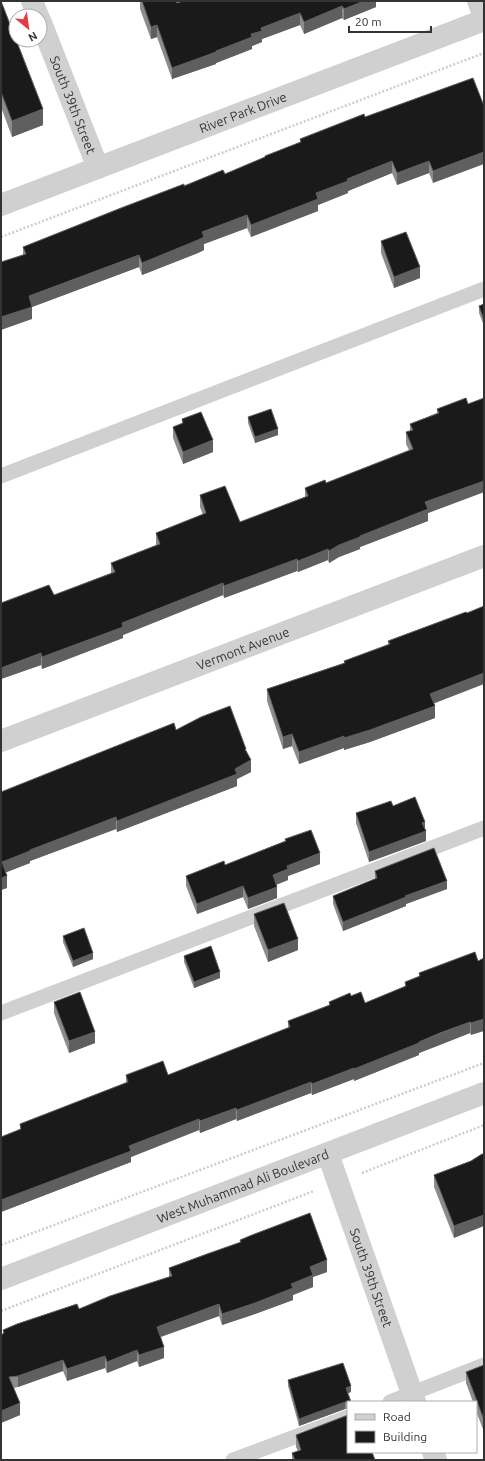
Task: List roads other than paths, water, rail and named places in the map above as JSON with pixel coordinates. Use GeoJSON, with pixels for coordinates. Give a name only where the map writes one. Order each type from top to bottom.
{"type":"FeatureCollection","features":[{"type":"Feature","properties":{"kind":"street"},"geometry":{"type":"LineString","coordinates":[[478,1],[484,16]]}},
{"type":"Feature","properties":{"kind":"street","name":"River Park Drive"},"geometry":{"type":"LineString","coordinates":[[1,205],[484,20]]}},
{"type":"Feature","properties":{"kind":"street","name":"South 39th Street"},"geometry":{"type":"LineString","coordinates":[[48,40],[98,168]]}},
{"type":"Feature","properties":{"kind":"street","name":"Vermont Avenue"},"geometry":{"type":"LineString","coordinates":[[1,741],[484,556]]}},
{"type":"Feature","properties":{"kind":"street","name":"West Muhammad Ali Boulevard"},"geometry":{"type":"LineString","coordinates":[[1,1279],[484,1093]]}},
{"type":"Feature","properties":{"kind":"street","name":"South 39th Street"},"geometry":{"type":"LineString","coordinates":[[328,1154],[414,1398]]}},
{"type":"Feature","properties":{"kind":"lane"},"geometry":{"type":"LineString","coordinates":[[1,476],[484,290]]}},
{"type":"Feature","properties":{"kind":"lane"},"geometry":{"type":"LineString","coordinates":[[1,1013],[484,828]]}},
{"type":"Feature","properties":{"kind":"lane"},"geometry":{"type":"LineString","coordinates":[[396,1401],[414,1398],[484,1365]]}},
{"type":"Feature","properties":{"kind":"lane"},"geometry":{"type":"LineString","coordinates":[[233,1460],[347,1418]]}}]}
